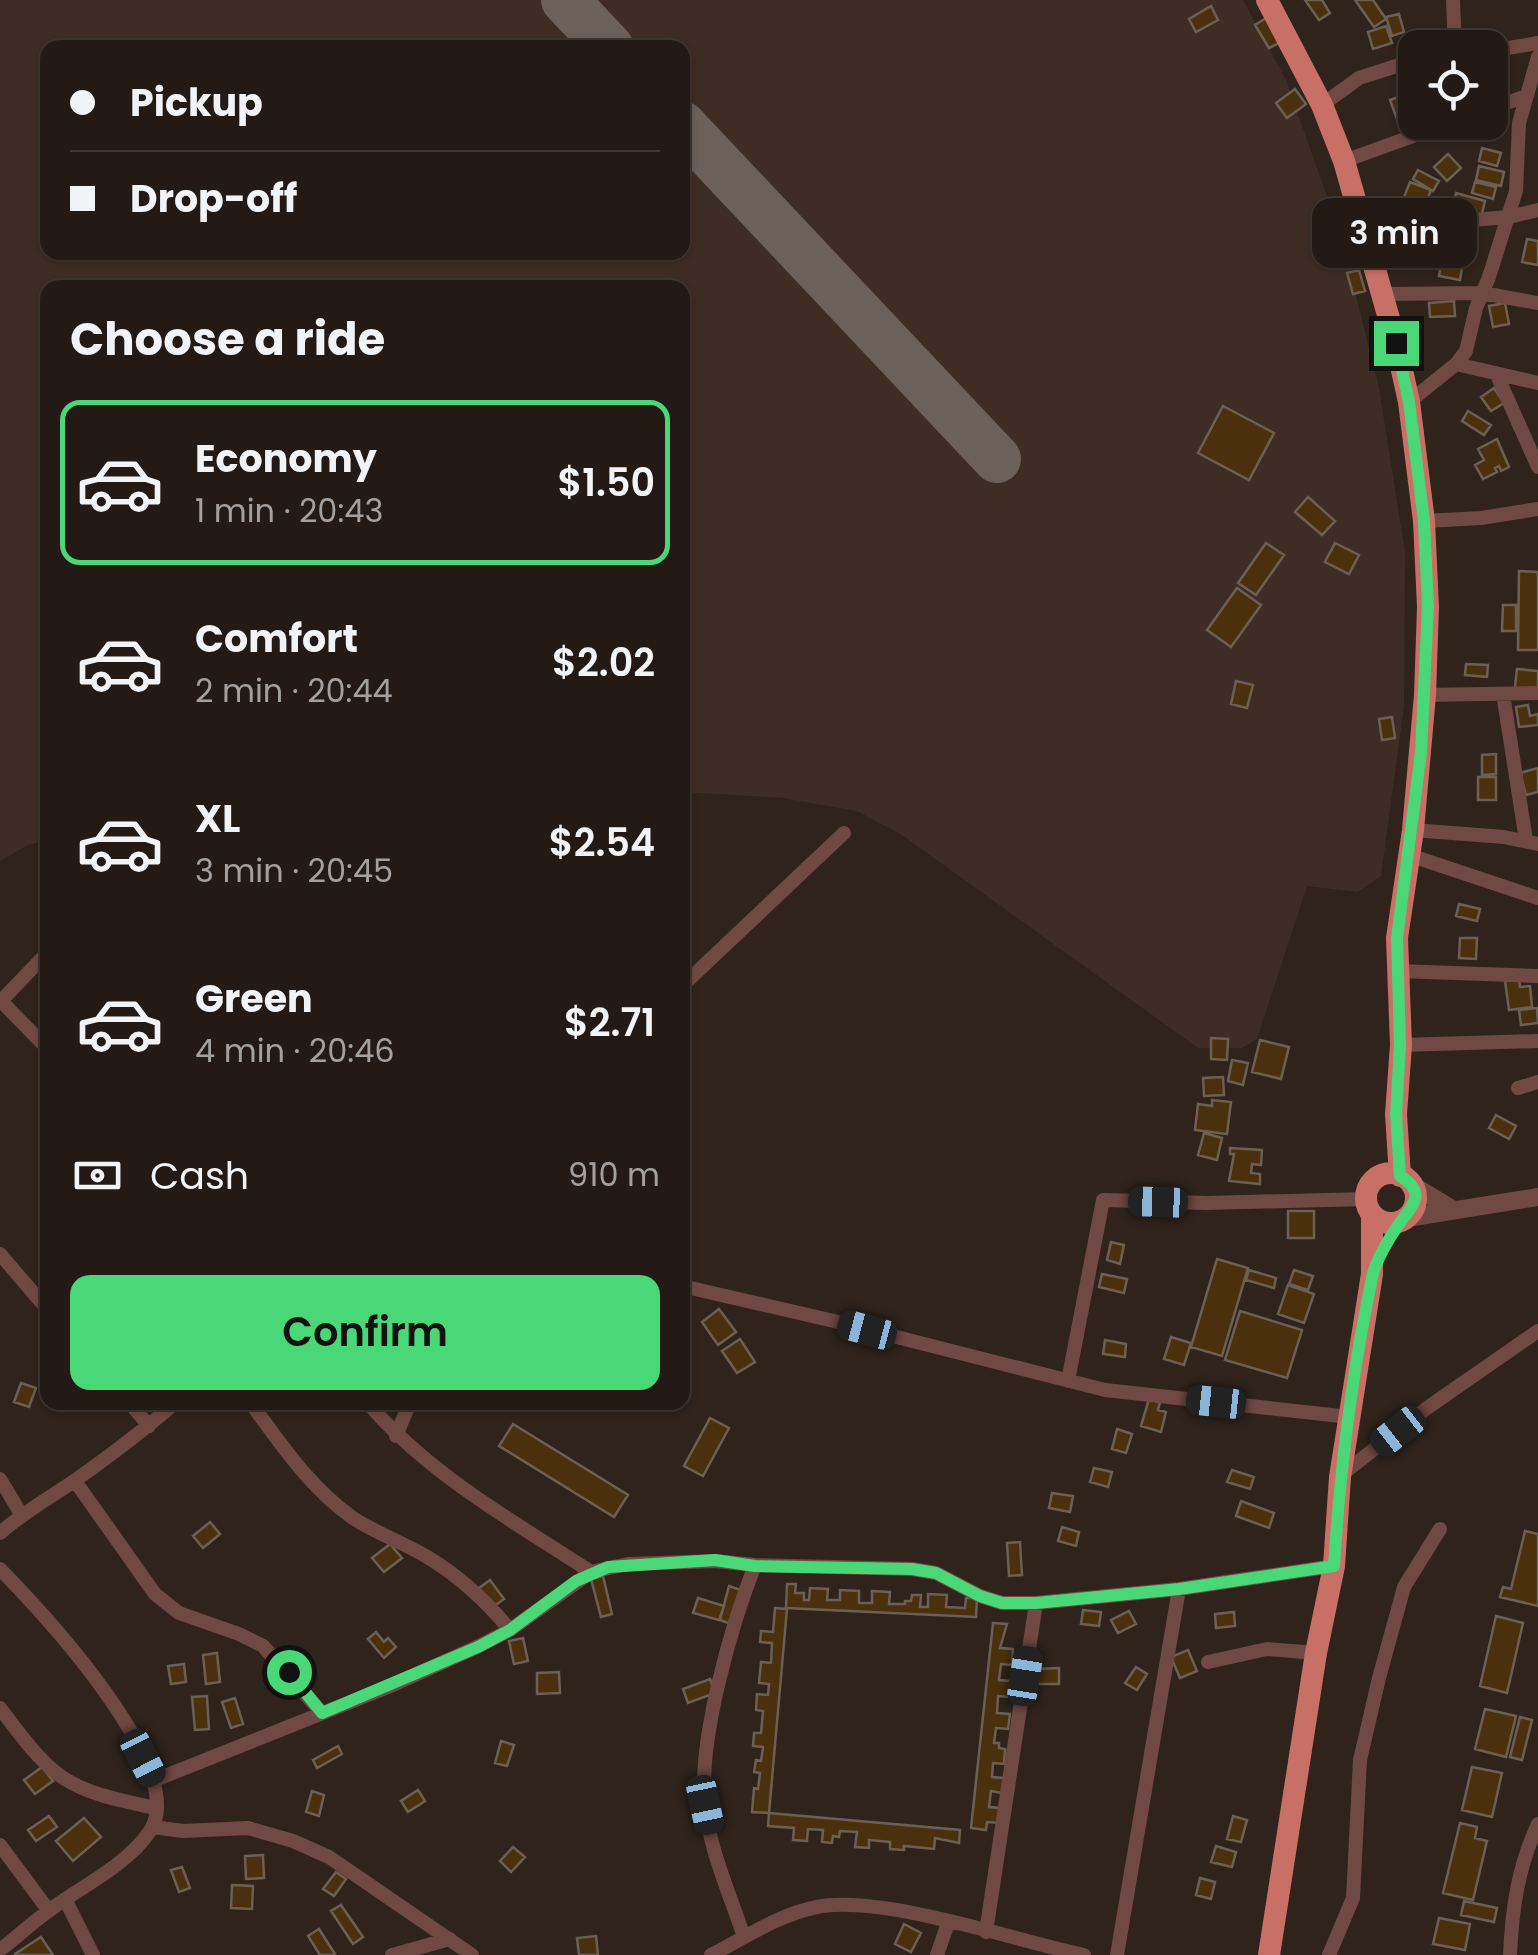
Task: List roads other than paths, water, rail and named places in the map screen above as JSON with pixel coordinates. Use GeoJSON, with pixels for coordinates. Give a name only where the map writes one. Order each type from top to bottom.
{"type":"FeatureCollection","features":[{"type":"Feature","properties":{"kind":"highway"},"geometry":{"type":"LineString","coordinates":[[1267,0],[1322,105],[1344,161],[1409,402],[1424,521],[1428,606],[1425,695],[1413,830],[1397,938],[1400,1045],[1396,1114],[1406,1180],[1415,1206],[1372,1274]]}},
{"type":"Feature","properties":{"kind":"highway"},"geometry":{"type":"LineString","coordinates":[[1268,1955],[1316,1653],[1334,1566],[1340,1477],[1372,1274],[1370,1199],[1396,1114]]}},
{"type":"Feature","properties":{"kind":"highway"},"geometry":{"type":"LineString","coordinates":[[1370,1199],[1384,1175],[1406,1180]]}},
{"type":"Feature","properties":{"kind":"highway"},"geometry":{"type":"LineString","coordinates":[[1370,1199],[1386,1222],[1404,1219]]}},
{"type":"Feature","properties":{"kind":"street"},"geometry":{"type":"LineString","coordinates":[[1453,0],[1455,30]]}},
{"type":"Feature","properties":{"kind":"street"},"geometry":{"type":"LineString","coordinates":[[1508,48],[1538,43]]}},
{"type":"Feature","properties":{"kind":"street"},"geometry":{"type":"LineString","coordinates":[[1409,402],[1456,364],[1470,340],[1472,321],[1516,191],[1520,122],[1538,57]]}},
{"type":"Feature","properties":{"kind":"street"},"geometry":{"type":"LineString","coordinates":[[1322,105],[1358,78],[1398,64]]}},
{"type":"Feature","properties":{"kind":"street"},"geometry":{"type":"LineString","coordinates":[[1508,102],[1526,96]]}},
{"type":"Feature","properties":{"kind":"street"},"geometry":{"type":"LineString","coordinates":[[1344,161],[1402,140]]}},
{"type":"Feature","properties":{"kind":"street"},"geometry":{"type":"LineString","coordinates":[[1363,229],[1509,218],[1538,210]]}},
{"type":"Feature","properties":{"kind":"street"},"geometry":{"type":"LineString","coordinates":[[1381,294],[1482,292],[1538,303]]}},
{"type":"Feature","properties":{"kind":"street"},"geometry":{"type":"LineString","coordinates":[[1456,364],[1538,383]]}},
{"type":"Feature","properties":{"kind":"street"},"geometry":{"type":"LineString","coordinates":[[1496,373],[1538,467]]}},
{"type":"Feature","properties":{"kind":"street"},"geometry":{"type":"LineString","coordinates":[[1424,521],[1538,509]]}},
{"type":"Feature","properties":{"kind":"street"},"geometry":{"type":"LineString","coordinates":[[1425,695],[1538,693]]}},
{"type":"Feature","properties":{"kind":"street"},"geometry":{"type":"LineString","coordinates":[[1413,830],[1532,842],[1503,694]]}},
{"type":"Feature","properties":{"kind":"street"},"geometry":{"type":"LineString","coordinates":[[690,978],[844,833]]}},
{"type":"Feature","properties":{"kind":"street"},"geometry":{"type":"LineString","coordinates":[[1409,855],[1538,898]]}},
{"type":"Feature","properties":{"kind":"street"},"geometry":{"type":"LineString","coordinates":[[40,960],[0,1001],[40,1041]]}},
{"type":"Feature","properties":{"kind":"street"},"geometry":{"type":"LineString","coordinates":[[1398,971],[1538,976]]}},
{"type":"Feature","properties":{"kind":"street"},"geometry":{"type":"LineString","coordinates":[[1400,1045],[1538,1040]]}},
{"type":"Feature","properties":{"kind":"street"},"geometry":{"type":"LineString","coordinates":[[1518,1088],[1538,1082]]}},
{"type":"Feature","properties":{"kind":"street"},"geometry":{"type":"LineString","coordinates":[[1406,1180],[1452,1209]]}},
{"type":"Feature","properties":{"kind":"street"},"geometry":{"type":"LineString","coordinates":[[1404,1219],[1538,1197]]}},
{"type":"Feature","properties":{"kind":"street"},"geometry":{"type":"LineString","coordinates":[[1068,1381],[1103,1200],[1207,1204],[1370,1199]]}},
{"type":"Feature","properties":{"kind":"street"},"geometry":{"type":"LineString","coordinates":[[0,1254],[40,1301]]}},
{"type":"Feature","properties":{"kind":"street"},"geometry":{"type":"LineString","coordinates":[[690,1288],[1104,1390],[1350,1417]]}},
{"type":"Feature","properties":{"kind":"street"},"geometry":{"type":"LineString","coordinates":[[1340,1477],[1427,1408],[1538,1331]]}},
{"type":"Feature","properties":{"kind":"street"},"geometry":{"type":"LineString","coordinates":[[136,1410],[149,1426]]}},
{"type":"Feature","properties":{"kind":"street"},"geometry":{"type":"LineString","coordinates":[[0,1533],[167,1410]]}},
{"type":"Feature","properties":{"kind":"street"},"geometry":{"type":"LineString","coordinates":[[256,1410],[329,1500],[356,1520],[430,1558],[486,1602],[510,1630]]}},
{"type":"Feature","properties":{"kind":"street"},"geometry":{"type":"LineString","coordinates":[[375,1410],[396,1436],[438,1470],[591,1572]]}},
{"type":"Feature","properties":{"kind":"street"},"geometry":{"type":"LineString","coordinates":[[396,1436],[407,1410]]}},
{"type":"Feature","properties":{"kind":"street"},"geometry":{"type":"LineString","coordinates":[[0,1480],[21,1514]]}},
{"type":"Feature","properties":{"kind":"street"},"geometry":{"type":"LineString","coordinates":[[74,1480],[155,1594],[179,1613],[263,1646],[322,1713]]}},
{"type":"Feature","properties":{"kind":"street"},"geometry":{"type":"LineString","coordinates":[[1329,1955],[1353,1898],[1360,1760],[1379,1678],[1404,1587],[1440,1529]]}},
{"type":"Feature","properties":{"kind":"street"},"geometry":{"type":"LineString","coordinates":[[155,1780],[388,1687],[510,1630],[591,1572],[628,1564],[715,1560],[755,1566],[912,1569],[936,1573],[1002,1603],[1179,1589],[1334,1566]]}},
{"type":"Feature","properties":{"kind":"street"},"geometry":{"type":"LineString","coordinates":[[744,1936],[713,1842],[705,1805],[705,1763],[712,1713],[755,1566]]}},
{"type":"Feature","properties":{"kind":"street"},"geometry":{"type":"LineString","coordinates":[[0,1569],[35,1604],[106,1691],[155,1780],[153,1828],[110,1868],[0,1950]]}},
{"type":"Feature","properties":{"kind":"street"},"geometry":{"type":"LineString","coordinates":[[1118,1955],[1179,1589]]}},
{"type":"Feature","properties":{"kind":"street"},"geometry":{"type":"LineString","coordinates":[[986,1932],[1036,1603]]}},
{"type":"Feature","properties":{"kind":"street"},"geometry":{"type":"LineString","coordinates":[[1208,1662],[1267,1650],[1316,1653]]}},
{"type":"Feature","properties":{"kind":"street"},"geometry":{"type":"LineString","coordinates":[[0,1708],[33,1753],[67,1782],[100,1796],[155,1808]]}},
{"type":"Feature","properties":{"kind":"street"},"geometry":{"type":"LineString","coordinates":[[1510,1955],[1515,1894],[1538,1824]]}},
{"type":"Feature","properties":{"kind":"street"},"geometry":{"type":"LineString","coordinates":[[153,1828],[248,1828],[293,1841],[329,1857],[472,1955]]}},
{"type":"Feature","properties":{"kind":"street"},"geometry":{"type":"LineString","coordinates":[[0,1845],[49,1910]]}},
{"type":"Feature","properties":{"kind":"street"},"geometry":{"type":"LineString","coordinates":[[65,1899],[93,1955]]}},
{"type":"Feature","properties":{"kind":"street"},"geometry":{"type":"LineString","coordinates":[[711,1955],[744,1936],[818,1906],[844,1905],[877,1908],[1084,1955]]}},
{"type":"Feature","properties":{"kind":"street"},"geometry":{"type":"LineString","coordinates":[[938,1955],[948,1923]]}},
{"type":"Feature","properties":{"kind":"street"},"geometry":{"type":"LineString","coordinates":[[392,1955],[450,1940]]}}]}
